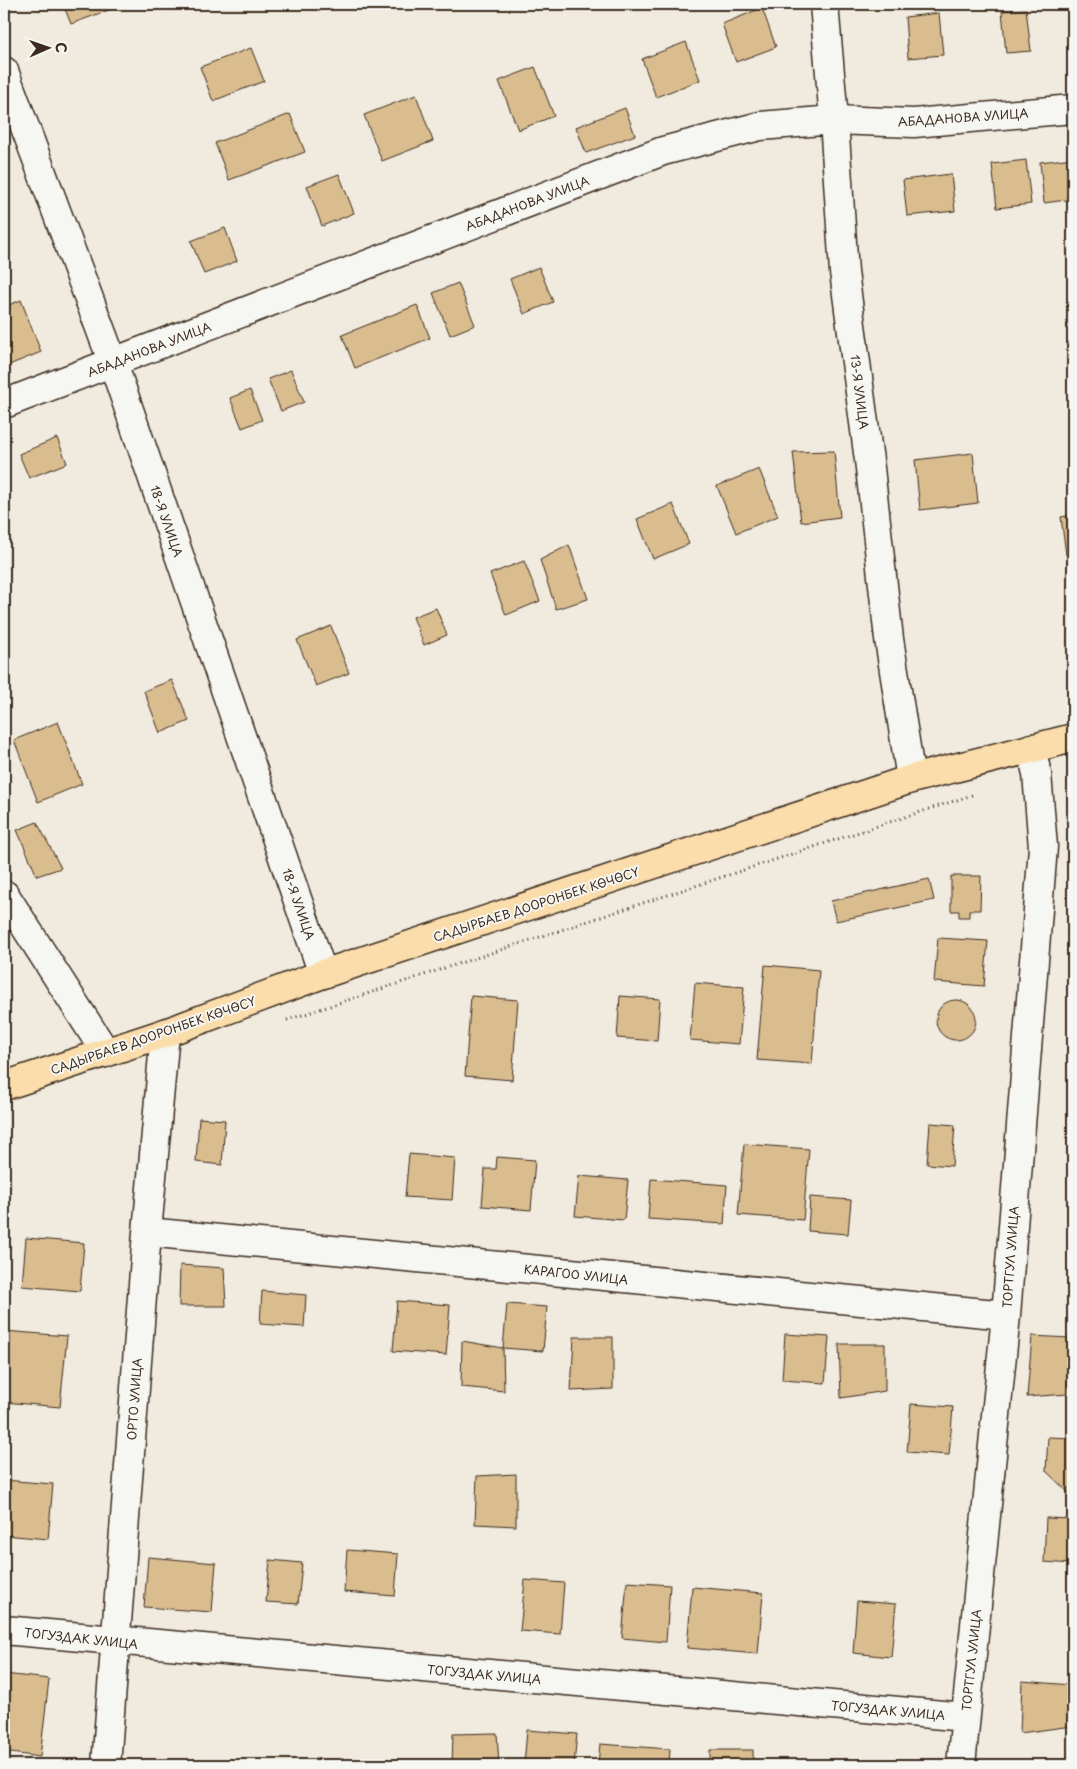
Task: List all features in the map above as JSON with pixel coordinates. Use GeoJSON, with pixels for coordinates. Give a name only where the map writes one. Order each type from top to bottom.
{"type":"FeatureCollection","features":[{"type":"Feature","properties":{"kind":"main road","name":"САДЫРБАЕВ ДООРОНБЕК КӨЧӨСҮ"},"geometry":{"type":"LineString","coordinates":[[4,1086],[165,1033],[324,974],[911,779],[1073,738]]}},
{"type":"Feature","properties":{"kind":"street","name":"13-Я УЛИЦА"},"geometry":{"type":"LineString","coordinates":[[824,4],[844,272],[870,468],[889,639],[911,779]]}},
{"type":"Feature","properties":{"kind":"street","name":"18-Я УЛИЦА"},"geometry":{"type":"LineString","coordinates":[[4,70],[113,363],[324,974]]}},
{"type":"Feature","properties":{"kind":"street","name":"АБАДАНОВА УЛИЦА"},"geometry":{"type":"LineString","coordinates":[[4,404],[663,151],[760,126],[834,120],[914,123],[1073,109]]}},
{"type":"Feature","properties":{"kind":"street","name":"ТОРТГУЛ УЛИЦА"},"geometry":{"type":"LineString","coordinates":[[961,1765],[1006,1315],[1042,847],[1037,774],[1031,748]]}},
{"type":"Feature","properties":{"kind":"street"},"geometry":{"type":"LineString","coordinates":[[4,895],[106,1053]]}},
{"type":"Feature","properties":{"kind":"street","name":"ОРТО УЛИЦА"},"geometry":{"type":"LineString","coordinates":[[106,1765],[147,1232],[165,1033]]}},
{"type":"Feature","properties":{"kind":"street","name":"КАРАГОО УЛИЦА"},"geometry":{"type":"LineString","coordinates":[[147,1232],[1006,1315]]}},
{"type":"Feature","properties":{"kind":"street","name":"ТОГУЗДАК УЛИЦА"},"geometry":{"type":"LineString","coordinates":[[4,1630],[965,1717]]}},
{"type":"Feature","properties":{"kind":"path"},"geometry":{"type":"LineString","coordinates":[[284,1021],[981,792]]}},
{"type":"Feature","properties":{"kind":"building"},"geometry":{"type":"Polygon","coordinates":[[[63,4],[125,4],[71,24],[63,4]]]}},
{"type":"Feature","properties":{"kind":"building"},"geometry":{"type":"Polygon","coordinates":[[[1068,4],[1073,4],[1073,39],[1071,39],[1068,4]]]}},
{"type":"Feature","properties":{"kind":"building"},"geometry":{"type":"Polygon","coordinates":[[[762,8],[776,47],[736,62],[722,24],[762,8]]]}},
{"type":"Feature","properties":{"kind":"building"},"geometry":{"type":"Polygon","coordinates":[[[1026,9],[1031,51],[1006,53],[1002,11],[1026,9]]]}},
{"type":"Feature","properties":{"kind":"building"},"geometry":{"type":"Polygon","coordinates":[[[939,13],[943,55],[908,58],[905,17],[939,13]]]}},
{"type":"Feature","properties":{"kind":"building"},"geometry":{"type":"Polygon","coordinates":[[[686,42],[700,80],[656,97],[642,59],[686,42]]]}},
{"type":"Feature","properties":{"kind":"building"},"geometry":{"type":"Polygon","coordinates":[[[251,48],[264,81],[213,101],[200,67],[251,48]]]}},
{"type":"Feature","properties":{"kind":"building"},"geometry":{"type":"Polygon","coordinates":[[[535,67],[554,116],[518,130],[499,81],[535,67]]]}},
{"type":"Feature","properties":{"kind":"building"},"geometry":{"type":"Polygon","coordinates":[[[416,95],[433,141],[382,161],[364,115],[416,95]]]}},
{"type":"Feature","properties":{"kind":"building"},"geometry":{"type":"Polygon","coordinates":[[[625,108],[635,135],[586,153],[576,127],[625,108]]]}},
{"type":"Feature","properties":{"kind":"building"},"geometry":{"type":"Polygon","coordinates":[[[290,114],[305,152],[229,180],[215,143],[290,114]]]}},
{"type":"Feature","properties":{"kind":"building"},"geometry":{"type":"Polygon","coordinates":[[[1073,158],[1073,199],[1044,203],[1040,162],[1073,158]]]}},
{"type":"Feature","properties":{"kind":"building"},"geometry":{"type":"Polygon","coordinates":[[[1026,160],[1031,204],[997,208],[992,164],[1026,160]]]}},
{"type":"Feature","properties":{"kind":"building"},"geometry":{"type":"Polygon","coordinates":[[[339,174],[354,213],[322,226],[307,186],[339,174]]]}},
{"type":"Feature","properties":{"kind":"building"},"geometry":{"type":"Polygon","coordinates":[[[951,174],[955,211],[907,216],[903,180],[951,174]]]}},
{"type":"Feature","properties":{"kind":"building"},"geometry":{"type":"Polygon","coordinates":[[[225,228],[237,261],[204,274],[191,241],[225,228]]]}},
{"type":"Feature","properties":{"kind":"building"},"geometry":{"type":"Polygon","coordinates":[[[539,267],[553,302],[524,314],[510,279],[539,267]]]}},
{"type":"Feature","properties":{"kind":"building"},"geometry":{"type":"Polygon","coordinates":[[[458,283],[475,325],[450,335],[433,293],[458,283]]]}},
{"type":"Feature","properties":{"kind":"building"},"geometry":{"type":"Polygon","coordinates":[[[21,300],[41,352],[9,365],[4,349],[4,307],[21,300]]]}},
{"type":"Feature","properties":{"kind":"building"},"geometry":{"type":"Polygon","coordinates":[[[417,305],[430,338],[355,368],[342,335],[417,305]]]}},
{"type":"Feature","properties":{"kind":"building"},"geometry":{"type":"Polygon","coordinates":[[[291,370],[304,402],[281,411],[268,379],[291,370]]]}},
{"type":"Feature","properties":{"kind":"building"},"geometry":{"type":"Polygon","coordinates":[[[250,390],[262,420],[242,428],[230,398],[250,390]]]}},
{"type":"Feature","properties":{"kind":"building"},"geometry":{"type":"Polygon","coordinates":[[[57,438],[67,463],[29,478],[19,454],[57,438]]]}},
{"type":"Feature","properties":{"kind":"building"},"geometry":{"type":"Polygon","coordinates":[[[834,451],[840,517],[801,522],[793,452],[834,451]]]}},
{"type":"Feature","properties":{"kind":"building"},"geometry":{"type":"Polygon","coordinates":[[[973,453],[978,503],[920,510],[915,460],[973,453]]]}},
{"type":"Feature","properties":{"kind":"building"},"geometry":{"type":"Polygon","coordinates":[[[759,469],[778,516],[736,533],[717,486],[759,469]]]}},
{"type":"Feature","properties":{"kind":"building"},"geometry":{"type":"Polygon","coordinates":[[[673,504],[689,544],[653,559],[637,519],[673,504]]]}},
{"type":"Feature","properties":{"kind":"building"},"geometry":{"type":"Polygon","coordinates":[[[1073,515],[1073,554],[1066,555],[1061,517],[1073,515]]]}},
{"type":"Feature","properties":{"kind":"building"},"geometry":{"type":"Polygon","coordinates":[[[569,545],[588,599],[556,609],[540,560],[569,545]]]}},
{"type":"Feature","properties":{"kind":"building"},"geometry":{"type":"Polygon","coordinates":[[[524,561],[540,601],[506,615],[490,574],[524,561]]]}},
{"type":"Feature","properties":{"kind":"building"},"geometry":{"type":"Polygon","coordinates":[[[436,608],[447,635],[424,645],[413,617],[436,608]]]}},
{"type":"Feature","properties":{"kind":"building"},"geometry":{"type":"Polygon","coordinates":[[[331,626],[349,673],[316,686],[297,640],[331,626]]]}},
{"type":"Feature","properties":{"kind":"building"},"geometry":{"type":"Polygon","coordinates":[[[172,680],[189,721],[160,733],[144,691],[172,680]]]}},
{"type":"Feature","properties":{"kind":"building"},"geometry":{"type":"Polygon","coordinates":[[[58,722],[82,784],[38,802],[14,740],[58,722]]]}},
{"type":"Feature","properties":{"kind":"building"},"geometry":{"type":"Polygon","coordinates":[[[37,822],[61,868],[37,876],[17,830],[37,822]]]}},
{"type":"Feature","properties":{"kind":"building"},"geometry":{"type":"Polygon","coordinates":[[[951,876],[981,876],[980,910],[969,910],[969,917],[959,917],[959,911],[951,911],[951,876]]]}},
{"type":"Feature","properties":{"kind":"building"},"geometry":{"type":"Polygon","coordinates":[[[929,879],[934,900],[836,921],[831,901],[929,879]]]}},
{"type":"Feature","properties":{"kind":"building"},"geometry":{"type":"Polygon","coordinates":[[[938,938],[988,941],[984,986],[934,982],[938,938]]]}},
{"type":"Feature","properties":{"kind":"building"},"geometry":{"type":"Polygon","coordinates":[[[765,965],[819,970],[812,1064],[757,1060],[765,965]]]}},
{"type":"Feature","properties":{"kind":"building"},"geometry":{"type":"Polygon","coordinates":[[[695,983],[744,987],[739,1044],[690,1040],[695,983]]]}},
{"type":"Feature","properties":{"kind":"building"},"geometry":{"type":"Polygon","coordinates":[[[471,996],[518,1000],[512,1080],[465,1076],[471,996]]]}},
{"type":"Feature","properties":{"kind":"building"},"geometry":{"type":"Polygon","coordinates":[[[620,996],[660,999],[657,1041],[617,1038],[620,996]]]}},
{"type":"Feature","properties":{"kind":"building"},"geometry":{"type":"Polygon","coordinates":[[[960,1000],[967,1003],[973,1009],[976,1020],[975,1028],[967,1037],[960,1040],[952,1040],[945,1037],[937,1028],[936,1016],[939,1009],[948,1001],[960,1000]]]}},
{"type":"Feature","properties":{"kind":"building"},"geometry":{"type":"Polygon","coordinates":[[[199,1118],[225,1120],[222,1165],[196,1162],[199,1118]]]}},
{"type":"Feature","properties":{"kind":"building"},"geometry":{"type":"Polygon","coordinates":[[[930,1123],[955,1125],[952,1166],[927,1164],[930,1123]]]}},
{"type":"Feature","properties":{"kind":"building"},"geometry":{"type":"Polygon","coordinates":[[[744,1144],[809,1149],[803,1220],[738,1215],[744,1144]]]}},
{"type":"Feature","properties":{"kind":"building"},"geometry":{"type":"Polygon","coordinates":[[[409,1154],[455,1158],[452,1200],[405,1197],[409,1154]]]}},
{"type":"Feature","properties":{"kind":"building"},"geometry":{"type":"Polygon","coordinates":[[[497,1157],[535,1160],[531,1210],[482,1206],[485,1169],[496,1169],[497,1157]]]}},
{"type":"Feature","properties":{"kind":"building"},"geometry":{"type":"Polygon","coordinates":[[[579,1176],[628,1180],[624,1220],[575,1216],[579,1176]]]}},
{"type":"Feature","properties":{"kind":"building"},"geometry":{"type":"Polygon","coordinates":[[[651,1179],[727,1185],[724,1224],[648,1219],[651,1179]]]}},
{"type":"Feature","properties":{"kind":"building"},"geometry":{"type":"Polygon","coordinates":[[[810,1197],[851,1200],[848,1234],[808,1231],[810,1197]]]}},
{"type":"Feature","properties":{"kind":"building"},"geometry":{"type":"Polygon","coordinates":[[[26,1238],[84,1243],[80,1291],[22,1286],[26,1238]]]}},
{"type":"Feature","properties":{"kind":"building"},"geometry":{"type":"Polygon","coordinates":[[[180,1265],[224,1268],[226,1306],[179,1306],[180,1265]]]}},
{"type":"Feature","properties":{"kind":"building"},"geometry":{"type":"Polygon","coordinates":[[[262,1291],[306,1295],[304,1327],[260,1324],[262,1291]]]}},
{"type":"Feature","properties":{"kind":"building"},"geometry":{"type":"Polygon","coordinates":[[[397,1301],[450,1305],[446,1355],[393,1351],[397,1301]]]}},
{"type":"Feature","properties":{"kind":"building"},"geometry":{"type":"Polygon","coordinates":[[[507,1304],[547,1307],[543,1351],[503,1348],[507,1304]]]}},
{"type":"Feature","properties":{"kind":"building"},"geometry":{"type":"Polygon","coordinates":[[[4,1331],[67,1336],[60,1407],[4,1402],[4,1331]]]}},
{"type":"Feature","properties":{"kind":"building"},"geometry":{"type":"Polygon","coordinates":[[[785,1334],[829,1337],[825,1383],[782,1380],[785,1334]]]}},
{"type":"Feature","properties":{"kind":"building"},"geometry":{"type":"Polygon","coordinates":[[[1032,1336],[1070,1338],[1068,1394],[1027,1397],[1032,1336]]]}},
{"type":"Feature","properties":{"kind":"building"},"geometry":{"type":"Polygon","coordinates":[[[574,1337],[613,1337],[613,1389],[571,1391],[574,1337]]]}},
{"type":"Feature","properties":{"kind":"building"},"geometry":{"type":"Polygon","coordinates":[[[462,1341],[503,1348],[504,1391],[461,1387],[462,1341]]]}},
{"type":"Feature","properties":{"kind":"building"},"geometry":{"type":"Polygon","coordinates":[[[839,1344],[885,1344],[885,1391],[841,1398],[839,1344]]]}},
{"type":"Feature","properties":{"kind":"building"},"geometry":{"type":"Polygon","coordinates":[[[911,1404],[953,1407],[949,1455],[907,1452],[911,1404]]]}},
{"type":"Feature","properties":{"kind":"building"},"geometry":{"type":"Polygon","coordinates":[[[1048,1437],[1073,1438],[1073,1497],[1046,1471],[1048,1437]]]}},
{"type":"Feature","properties":{"kind":"building"},"geometry":{"type":"Polygon","coordinates":[[[516,1474],[516,1526],[475,1524],[477,1476],[516,1474]]]}},
{"type":"Feature","properties":{"kind":"building"},"geometry":{"type":"Polygon","coordinates":[[[4,1480],[53,1484],[48,1539],[4,1535],[4,1480]]]}},
{"type":"Feature","properties":{"kind":"building"},"geometry":{"type":"Polygon","coordinates":[[[1046,1518],[1073,1519],[1073,1564],[1044,1562],[1046,1518]]]}},
{"type":"Feature","properties":{"kind":"building"},"geometry":{"type":"Polygon","coordinates":[[[347,1550],[398,1554],[395,1596],[344,1592],[347,1550]]]}},
{"type":"Feature","properties":{"kind":"building"},"geometry":{"type":"Polygon","coordinates":[[[148,1557],[216,1563],[212,1612],[144,1607],[148,1557]]]}},
{"type":"Feature","properties":{"kind":"building"},"geometry":{"type":"Polygon","coordinates":[[[270,1560],[302,1563],[298,1604],[266,1602],[270,1560]]]}},
{"type":"Feature","properties":{"kind":"building"},"geometry":{"type":"Polygon","coordinates":[[[525,1580],[564,1583],[560,1634],[520,1631],[525,1580]]]}},
{"type":"Feature","properties":{"kind":"building"},"geometry":{"type":"Polygon","coordinates":[[[627,1582],[670,1585],[666,1642],[622,1638],[627,1582]]]}},
{"type":"Feature","properties":{"kind":"building"},"geometry":{"type":"Polygon","coordinates":[[[692,1587],[763,1593],[758,1654],[687,1648],[692,1587]]]}},
{"type":"Feature","properties":{"kind":"building"},"geometry":{"type":"Polygon","coordinates":[[[857,1601],[896,1604],[891,1657],[853,1653],[857,1601]]]}},
{"type":"Feature","properties":{"kind":"building"},"geometry":{"type":"Polygon","coordinates":[[[1073,1634],[1073,1685],[1071,1685],[1073,1634]]]}},
{"type":"Feature","properties":{"kind":"building"},"geometry":{"type":"Polygon","coordinates":[[[4,1674],[49,1679],[40,1757],[4,1752],[4,1674]]]}},
{"type":"Feature","properties":{"kind":"building"},"geometry":{"type":"Polygon","coordinates":[[[1022,1681],[1071,1685],[1072,1726],[1020,1733],[1022,1681]]]}},
{"type":"Feature","properties":{"kind":"building"},"geometry":{"type":"Polygon","coordinates":[[[527,1730],[577,1734],[574,1765],[524,1765],[527,1730]]]}},
{"type":"Feature","properties":{"kind":"building"},"geometry":{"type":"Polygon","coordinates":[[[497,1733],[499,1765],[452,1765],[453,1734],[497,1733]]]}},
{"type":"Feature","properties":{"kind":"building"},"geometry":{"type":"Polygon","coordinates":[[[600,1744],[670,1749],[669,1765],[598,1765],[600,1744]]]}},
{"type":"Feature","properties":{"kind":"building"},"geometry":{"type":"Polygon","coordinates":[[[710,1750],[753,1750],[753,1765],[710,1765],[710,1750]]]}},
{"type":"Feature","properties":{"kind":"building"},"geometry":{"type":"Polygon","coordinates":[[[821,1760],[845,1762],[845,1765],[821,1765],[821,1760]]]}}]}
